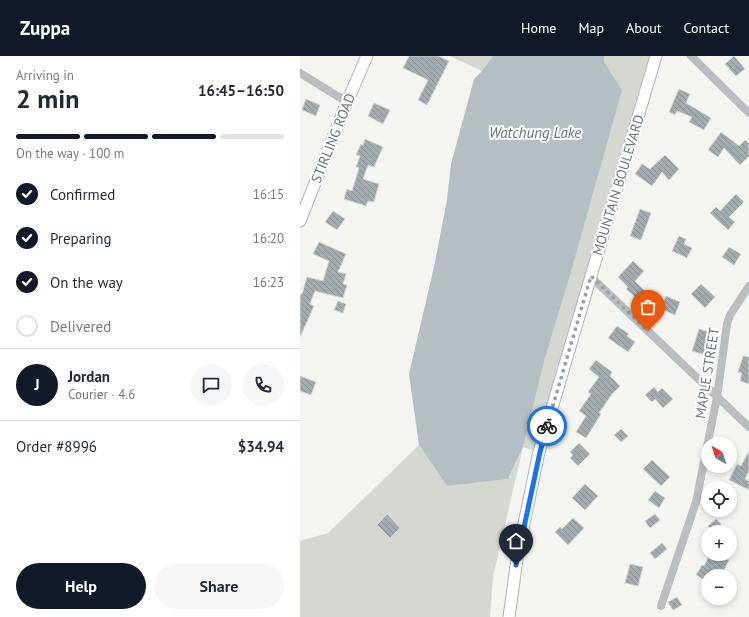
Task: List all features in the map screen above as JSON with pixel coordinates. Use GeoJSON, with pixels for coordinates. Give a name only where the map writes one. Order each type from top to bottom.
{"type":"FeatureCollection","features":[{"type":"Feature","properties":{"kind":"street","name":"STIRLING ROAD"},"geometry":{"type":"LineString","coordinates":[[300,221],[347,102],[367,56]]}},
{"type":"Feature","properties":{"kind":"street","name":"MOUNTAIN BOULEVARD"},"geometry":{"type":"LineString","coordinates":[[509,617],[518,552],[540,452],[656,56]]}},
{"type":"Feature","properties":{"kind":"street"},"geometry":{"type":"LineString","coordinates":[[691,56],[749,113]]}},
{"type":"Feature","properties":{"kind":"street"},"geometry":{"type":"LineString","coordinates":[[300,73],[347,102]]}},
{"type":"Feature","properties":{"kind":"street"},"geometry":{"type":"LineString","coordinates":[[591,276],[749,427]]}},
{"type":"Feature","properties":{"kind":"street","name":"MAPLE STREET"},"geometry":{"type":"LineString","coordinates":[[661,606],[696,502],[717,397],[727,324],[730,315],[749,286]]}},
{"type":"Feature","properties":{"kind":"shaded area"},"geometry":{"type":"Polygon","coordinates":[[[450,56],[493,56],[482,71],[450,56]]]}},
{"type":"Feature","properties":{"kind":"shaded area"},"geometry":{"type":"Polygon","coordinates":[[[604,56],[656,56],[539,452],[523,447],[545,358],[604,56]]]}},
{"type":"Feature","properties":{"kind":"shaded area"},"geometry":{"type":"Polygon","coordinates":[[[419,445],[447,486],[509,478],[523,447],[493,577],[490,617],[300,617],[300,541],[328,533],[419,445]]]}},
{"type":"Feature","properties":{"kind":"water","name":"Watchung Lake"},"geometry":{"type":"Polygon","coordinates":[[[493,56],[604,56],[604,62],[622,90],[545,358],[523,447],[508,479],[447,486],[419,445],[409,374],[434,267],[447,200],[451,164],[474,79],[493,56]]]}},
{"type":"Feature","properties":{"kind":"building"},"geometry":{"type":"Polygon","coordinates":[[[409,56],[438,56],[449,61],[427,105],[418,100],[428,80],[403,68],[409,56]]]}},
{"type":"Feature","properties":{"kind":"building"},"geometry":{"type":"Polygon","coordinates":[[[734,56],[745,69],[736,76],[725,64],[734,56]]]}},
{"type":"Feature","properties":{"kind":"building"},"geometry":{"type":"Polygon","coordinates":[[[679,89],[690,94],[686,103],[711,118],[704,130],[689,122],[692,117],[677,111],[675,115],[669,112],[679,89]]]}},
{"type":"Feature","properties":{"kind":"building"},"geometry":{"type":"Polygon","coordinates":[[[306,99],[320,105],[316,116],[302,110],[306,99]]]}},
{"type":"Feature","properties":{"kind":"building"},"geometry":{"type":"Polygon","coordinates":[[[374,103],[390,110],[383,124],[368,116],[374,103]]]}},
{"type":"Feature","properties":{"kind":"building"},"geometry":{"type":"Polygon","coordinates":[[[721,132],[739,146],[745,140],[749,144],[749,156],[740,165],[724,148],[718,157],[708,150],[721,132]]]}},
{"type":"Feature","properties":{"kind":"building"},"geometry":{"type":"Polygon","coordinates":[[[365,139],[383,147],[374,167],[368,165],[363,179],[379,184],[374,202],[368,201],[366,206],[344,199],[347,189],[352,191],[359,168],[356,167],[360,156],[356,155],[365,139]]]}},
{"type":"Feature","properties":{"kind":"building"},"geometry":{"type":"Polygon","coordinates":[[[665,155],[679,169],[669,180],[662,172],[652,186],[635,174],[642,164],[650,169],[665,155]]]}},
{"type":"Feature","properties":{"kind":"building"},"geometry":{"type":"Polygon","coordinates":[[[736,194],[744,202],[729,217],[735,222],[728,230],[710,213],[716,207],[720,211],[736,194]]]}},
{"type":"Feature","properties":{"kind":"building"},"geometry":{"type":"Polygon","coordinates":[[[640,209],[651,213],[641,240],[630,236],[640,209]]]}},
{"type":"Feature","properties":{"kind":"building"},"geometry":{"type":"Polygon","coordinates":[[[333,211],[345,219],[337,230],[325,222],[333,211]]]}},
{"type":"Feature","properties":{"kind":"building"},"geometry":{"type":"Polygon","coordinates":[[[679,236],[686,239],[684,244],[692,248],[687,258],[672,251],[679,236]]]}},
{"type":"Feature","properties":{"kind":"building"},"geometry":{"type":"Polygon","coordinates":[[[319,242],[346,254],[338,272],[346,274],[343,284],[347,285],[343,298],[315,291],[310,304],[314,306],[300,337],[300,294],[302,294],[307,277],[323,281],[329,261],[313,254],[319,242]]]}},
{"type":"Feature","properties":{"kind":"building"},"geometry":{"type":"Polygon","coordinates":[[[729,247],[741,254],[734,265],[722,257],[729,247]]]}},
{"type":"Feature","properties":{"kind":"building"},"geometry":{"type":"Polygon","coordinates":[[[633,261],[644,271],[635,281],[645,291],[637,299],[626,289],[628,287],[618,277],[633,261]]]}},
{"type":"Feature","properties":{"kind":"building"},"geometry":{"type":"Polygon","coordinates":[[[701,284],[715,297],[705,308],[691,294],[701,284]]]}},
{"type":"Feature","properties":{"kind":"building"},"geometry":{"type":"Polygon","coordinates":[[[666,296],[680,302],[675,315],[661,309],[666,296]]]}},
{"type":"Feature","properties":{"kind":"building"},"geometry":{"type":"Polygon","coordinates":[[[338,301],[346,304],[343,313],[334,310],[338,301]]]}},
{"type":"Feature","properties":{"kind":"building"},"geometry":{"type":"Polygon","coordinates":[[[617,326],[629,334],[627,336],[635,342],[628,352],[608,338],[617,326]]]}},
{"type":"Feature","properties":{"kind":"building"},"geometry":{"type":"Polygon","coordinates":[[[699,329],[713,333],[705,355],[692,351],[699,329]]]}},
{"type":"Feature","properties":{"kind":"building"},"geometry":{"type":"Polygon","coordinates":[[[743,356],[749,357],[749,384],[740,381],[742,373],[738,372],[743,356]]]}},
{"type":"Feature","properties":{"kind":"building"},"geometry":{"type":"Polygon","coordinates":[[[596,360],[612,372],[610,376],[620,386],[612,394],[599,413],[601,414],[586,438],[576,432],[586,416],[579,411],[591,394],[588,392],[599,377],[589,369],[596,360]]]}},
{"type":"Feature","properties":{"kind":"building"},"geometry":{"type":"Polygon","coordinates":[[[300,376],[316,382],[311,395],[300,391],[300,376]]]}},
{"type":"Feature","properties":{"kind":"building"},"geometry":{"type":"Polygon","coordinates":[[[654,387],[658,392],[662,388],[673,399],[663,408],[655,399],[652,402],[645,395],[654,387]]]}},
{"type":"Feature","properties":{"kind":"building"},"geometry":{"type":"Polygon","coordinates":[[[621,429],[628,436],[621,442],[614,435],[621,429]]]}},
{"type":"Feature","properties":{"kind":"building"},"geometry":{"type":"Polygon","coordinates":[[[579,443],[590,454],[578,466],[570,458],[573,455],[570,452],[579,443]]]}},
{"type":"Feature","properties":{"kind":"building"},"geometry":{"type":"Polygon","coordinates":[[[749,451],[749,471],[745,479],[749,481],[749,490],[737,484],[737,481],[729,480],[732,473],[737,473],[737,464],[741,466],[749,451]]]}},
{"type":"Feature","properties":{"kind":"building"},"geometry":{"type":"Polygon","coordinates":[[[652,460],[670,477],[661,486],[643,469],[652,460]]]}},
{"type":"Feature","properties":{"kind":"building"},"geometry":{"type":"Polygon","coordinates":[[[585,484],[598,496],[585,510],[572,498],[585,484]]]}},
{"type":"Feature","properties":{"kind":"building"},"geometry":{"type":"Polygon","coordinates":[[[655,491],[665,498],[659,508],[648,500],[655,491]]]}},
{"type":"Feature","properties":{"kind":"building"},"geometry":{"type":"Polygon","coordinates":[[[387,514],[400,528],[390,538],[377,525],[387,514]]]}},
{"type":"Feature","properties":{"kind":"building"},"geometry":{"type":"Polygon","coordinates":[[[655,514],[660,520],[650,528],[645,521],[655,514]]]}},
{"type":"Feature","properties":{"kind":"building"},"geometry":{"type":"Polygon","coordinates":[[[573,518],[584,528],[568,545],[555,532],[560,527],[562,529],[573,518]]]}},
{"type":"Feature","properties":{"kind":"building"},"geometry":{"type":"Polygon","coordinates":[[[716,519],[722,525],[709,525],[716,519]]]}},
{"type":"Feature","properties":{"kind":"building"},"geometry":{"type":"Polygon","coordinates":[[[662,543],[667,549],[655,559],[650,553],[662,543]]]}},
{"type":"Feature","properties":{"kind":"building"},"geometry":{"type":"Polygon","coordinates":[[[706,561],[728,561],[724,569],[701,569],[701,578],[696,575],[702,565],[704,566],[706,561]]]}},
{"type":"Feature","properties":{"kind":"building"},"geometry":{"type":"Polygon","coordinates":[[[630,564],[643,567],[638,586],[625,583],[630,564]]]}},
{"type":"Feature","properties":{"kind":"building"},"geometry":{"type":"Polygon","coordinates":[[[677,597],[682,605],[673,610],[668,602],[677,597]]]}},
{"type":"Feature","properties":{"kind":"way so far"},"geometry":{"type":"LineString","coordinates":[[547,426],[591,276],[648,331]]}},
{"type":"Feature","properties":{"kind":"route"},"geometry":{"type":"LineString","coordinates":[[516,565],[547,426]]}}]}
